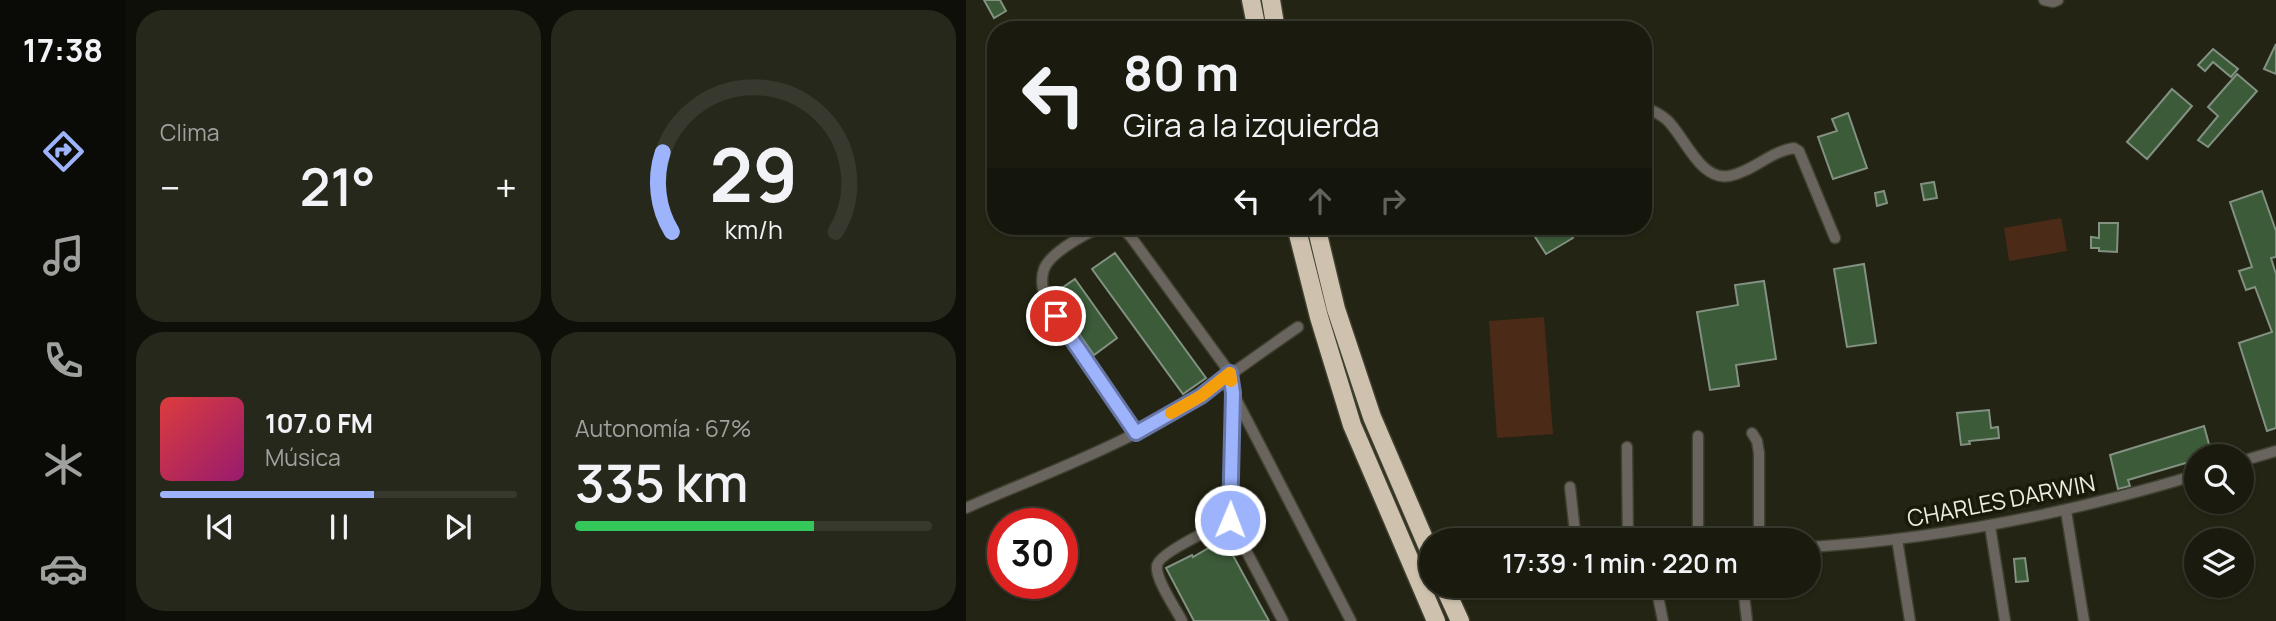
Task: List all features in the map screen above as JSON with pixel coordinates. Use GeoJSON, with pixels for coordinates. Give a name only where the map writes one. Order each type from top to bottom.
{"type":"FeatureCollection","features":[{"type":"Feature","properties":{"kind":"highway"},"geometry":{"type":"LineString","coordinates":[[1251,0],[1254,21]]}},
{"type":"Feature","properties":{"kind":"highway"},"geometry":{"type":"LineString","coordinates":[[1271,0],[1274,21]]}},
{"type":"Feature","properties":{"kind":"highway"},"geometry":{"type":"LineString","coordinates":[[1298,235],[1319,317],[1352,425],[1436,621]]}},
{"type":"Feature","properties":{"kind":"highway"},"geometry":{"type":"LineString","coordinates":[[1318,235],[1336,309],[1372,417],[1420,528]]}},
{"type":"Feature","properties":{"kind":"highway"},"geometry":{"type":"LineString","coordinates":[[1449,598],[1460,621]]}},
{"type":"Feature","properties":{"kind":"street"},"geometry":{"type":"LineString","coordinates":[[2044,0],[2058,0]]}},
{"type":"Feature","properties":{"kind":"street"},"geometry":{"type":"LineString","coordinates":[[1652,110],[1668,121],[1706,170],[1718,177],[1732,176],[1794,148],[1798,151],[1835,238]]}},
{"type":"Feature","properties":{"kind":"street"},"geometry":{"type":"LineString","coordinates":[[1090,235],[1067,246],[1051,260],[1044,269],[1042,285],[1046,302],[1136,433]]}},
{"type":"Feature","properties":{"kind":"street"},"geometry":{"type":"LineString","coordinates":[[1129,235],[1230,373],[1233,393],[1230,520],[1283,621]]}},
{"type":"Feature","properties":{"kind":"street"},"geometry":{"type":"LineString","coordinates":[[966,508],[1136,433],[1201,396],[1298,327]]}},
{"type":"Feature","properties":{"kind":"street"},"geometry":{"type":"LineString","coordinates":[[1233,393],[1351,621]]}},
{"type":"Feature","properties":{"kind":"street"},"geometry":{"type":"LineString","coordinates":[[1752,433],[1759,453],[1759,528]]}},
{"type":"Feature","properties":{"kind":"street"},"geometry":{"type":"LineString","coordinates":[[1698,436],[1698,528]]}},
{"type":"Feature","properties":{"kind":"street"},"geometry":{"type":"LineString","coordinates":[[1627,447],[1628,528]]}},
{"type":"Feature","properties":{"kind":"street"},"geometry":{"type":"LineString","coordinates":[[2254,457],[2276,451]]}},
{"type":"Feature","properties":{"kind":"street","name":"CHARLES DARWIN"},"geometry":{"type":"LineString","coordinates":[[1821,546],[1897,540],[1990,526],[2066,511],[2184,478]]}},
{"type":"Feature","properties":{"kind":"street"},"geometry":{"type":"LineString","coordinates":[[1570,487],[1575,528]]}},
{"type":"Feature","properties":{"kind":"street"},"geometry":{"type":"LineString","coordinates":[[2066,511],[2084,621]]}},
{"type":"Feature","properties":{"kind":"street"},"geometry":{"type":"LineString","coordinates":[[1182,621],[1158,575],[1159,558],[1230,520]]}},
{"type":"Feature","properties":{"kind":"street"},"geometry":{"type":"LineString","coordinates":[[1990,526],[2005,621]]}},
{"type":"Feature","properties":{"kind":"street"},"geometry":{"type":"LineString","coordinates":[[1897,540],[1910,621]]}},
{"type":"Feature","properties":{"kind":"street"},"geometry":{"type":"LineString","coordinates":[[1658,598],[1662,621]]}},
{"type":"Feature","properties":{"kind":"street"},"geometry":{"type":"LineString","coordinates":[[1744,598],[1747,621]]}},
{"type":"Feature","properties":{"kind":"shaded area"},"geometry":{"type":"Polygon","coordinates":[[[2061,218],[2067,251],[2009,261],[2004,228],[2061,218]]]}},
{"type":"Feature","properties":{"kind":"shaded area"},"geometry":{"type":"Polygon","coordinates":[[[1544,317],[1553,434],[1497,438],[1489,321],[1544,317]]]}},
{"type":"Feature","properties":{"kind":"building"},"geometry":{"type":"Polygon","coordinates":[[[984,0],[1000,0],[1006,11],[994,18],[984,0]]]}},
{"type":"Feature","properties":{"kind":"building"},"geometry":{"type":"Polygon","coordinates":[[[2276,44],[2276,74],[2264,69],[2276,44]]]}},
{"type":"Feature","properties":{"kind":"building"},"geometry":{"type":"Polygon","coordinates":[[[2213,49],[2238,69],[2231,77],[2213,62],[2205,71],[2198,65],[2213,49]]]}},
{"type":"Feature","properties":{"kind":"building"},"geometry":{"type":"Polygon","coordinates":[[[2237,74],[2257,91],[2208,147],[2198,140],[2218,116],[2208,107],[2237,74]]]}},
{"type":"Feature","properties":{"kind":"building"},"geometry":{"type":"Polygon","coordinates":[[[2172,89],[2192,106],[2147,159],[2127,142],[2172,89]]]}},
{"type":"Feature","properties":{"kind":"building"},"geometry":{"type":"Polygon","coordinates":[[[1848,113],[1867,168],[1833,179],[1818,137],[1837,131],[1832,119],[1848,113]]]}},
{"type":"Feature","properties":{"kind":"building"},"geometry":{"type":"Polygon","coordinates":[[[1934,182],[1937,198],[1924,200],[1921,184],[1934,182]]]}},
{"type":"Feature","properties":{"kind":"building"},"geometry":{"type":"Polygon","coordinates":[[[1884,191],[1887,203],[1877,206],[1875,193],[1884,191]]]}},
{"type":"Feature","properties":{"kind":"building"},"geometry":{"type":"Polygon","coordinates":[[[2262,191],[2276,231],[2276,257],[2271,258],[2276,274],[2276,428],[2267,431],[2239,343],[2272,332],[2255,287],[2246,290],[2239,271],[2252,267],[2230,202],[2262,191]]]}},
{"type":"Feature","properties":{"kind":"building"},"geometry":{"type":"Polygon","coordinates":[[[2099,223],[2118,223],[2117,252],[2091,248],[2091,237],[2099,238],[2099,223]]]}},
{"type":"Feature","properties":{"kind":"building"},"geometry":{"type":"Polygon","coordinates":[[[1534,235],[1571,235],[1573,238],[1546,254],[1534,235]]]}},
{"type":"Feature","properties":{"kind":"building"},"geometry":{"type":"Polygon","coordinates":[[[1115,253],[1206,378],[1183,394],[1092,269],[1115,253]]]}},
{"type":"Feature","properties":{"kind":"building"},"geometry":{"type":"Polygon","coordinates":[[[1864,264],[1876,343],[1847,347],[1834,269],[1864,264]]]}},
{"type":"Feature","properties":{"kind":"building"},"geometry":{"type":"Polygon","coordinates":[[[1075,279],[1117,338],[1094,355],[1052,295],[1075,279]]]}},
{"type":"Feature","properties":{"kind":"building"},"geometry":{"type":"Polygon","coordinates":[[[1764,281],[1776,359],[1736,365],[1739,386],[1710,390],[1697,312],[1738,305],[1735,285],[1764,281]]]}},
{"type":"Feature","properties":{"kind":"building"},"geometry":{"type":"Polygon","coordinates":[[[1989,410],[1991,428],[1998,427],[1999,438],[1969,441],[1970,444],[1961,445],[1957,413],[1989,410]]]}},
{"type":"Feature","properties":{"kind":"building"},"geometry":{"type":"Polygon","coordinates":[[[2204,426],[2209,444],[2184,444],[2184,464],[2128,480],[2130,486],[2118,489],[2110,455],[2204,426]]]}},
{"type":"Feature","properties":{"kind":"building"},"geometry":{"type":"Polygon","coordinates":[[[1224,539],[1269,621],[1194,621],[1166,568],[1192,555],[1193,557],[1224,539]]]}},
{"type":"Feature","properties":{"kind":"building"},"geometry":{"type":"Polygon","coordinates":[[[2025,558],[2028,581],[2016,582],[2014,559],[2025,558]]]}},
{"type":"Feature","properties":{"kind":"slow traffic"},"geometry":{"type":"LineString","coordinates":[[1171,413],[1201,396],[1230,373],[1231,381]]}},
{"type":"Feature","properties":{"kind":"route"},"geometry":{"type":"LineString","coordinates":[[1056,316],[1136,433],[1201,396],[1230,373],[1233,393],[1230,520]]}}]}
